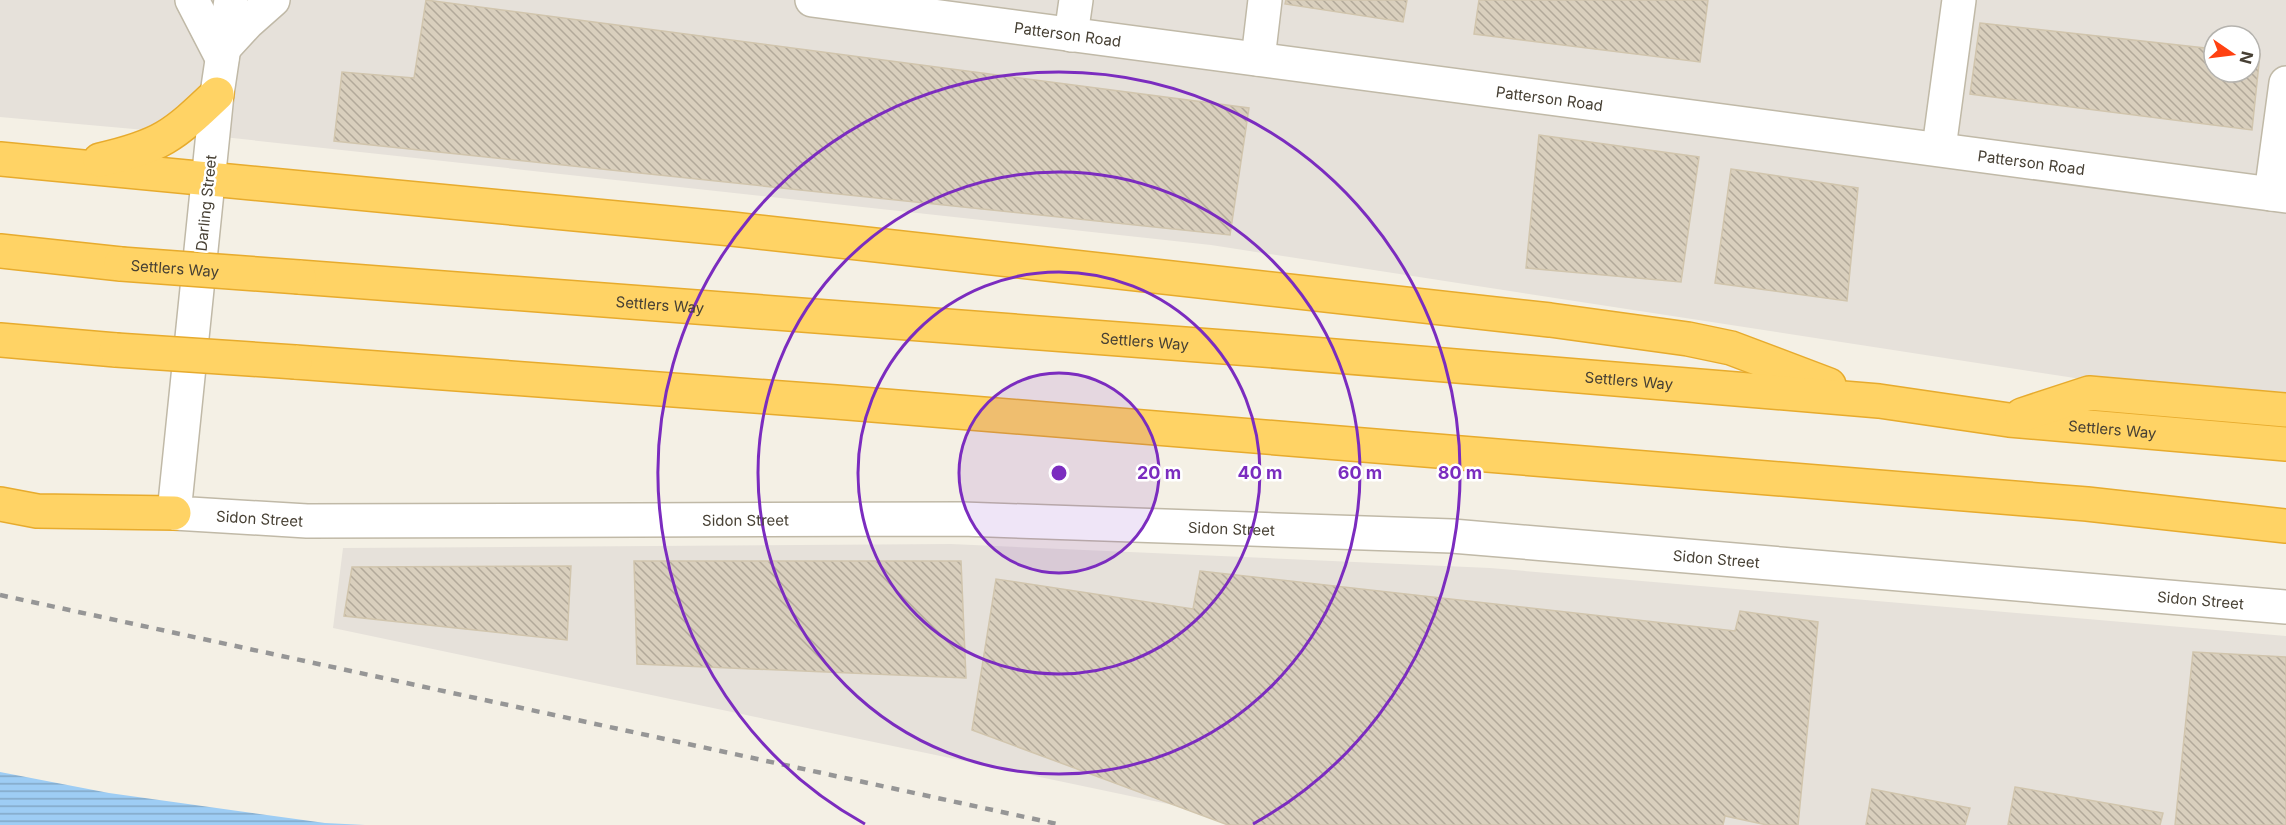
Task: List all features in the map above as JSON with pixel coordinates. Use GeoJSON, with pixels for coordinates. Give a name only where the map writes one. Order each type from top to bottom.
{"type":"FeatureCollection","features":[{"type":"Feature","properties":{"kind":"highway"},"geometry":{"type":"LineString","coordinates":[[75,166],[156,145],[186,123],[217,94]]}},
{"type":"Feature","properties":{"kind":"highway"},"geometry":{"type":"LineString","coordinates":[[0,159],[732,229],[1561,321],[1688,339],[1731,348],[1788,371],[1879,402]]}},
{"type":"Feature","properties":{"kind":"highway","name":"Settlers Way"},"geometry":{"type":"LineString","coordinates":[[0,251],[121,264],[1263,350],[1879,402],[2009,420],[2286,444]]}},
{"type":"Feature","properties":{"kind":"highway"},"geometry":{"type":"LineString","coordinates":[[0,340],[836,402],[2087,504],[2286,526]]}},
{"type":"Feature","properties":{"kind":"highway"},"geometry":{"type":"LineString","coordinates":[[2009,420],[2089,393],[2286,410]]}},
{"type":"Feature","properties":{"kind":"highway"},"geometry":{"type":"LineString","coordinates":[[0,504],[37,511],[174,513]]}},
{"type":"Feature","properties":{"kind":"street"},"geometry":{"type":"LineString","coordinates":[[192,0],[223,54],[247,23],[273,0]]}},
{"type":"Feature","properties":{"kind":"street","name":"Darling Street"},"geometry":{"type":"LineString","coordinates":[[174,513],[217,94],[231,0]]}},
{"type":"Feature","properties":{"kind":"street","name":"Patterson Road"},"geometry":{"type":"LineString","coordinates":[[812,0],[887,5],[1071,35],[1939,148],[2279,195]]}},
{"type":"Feature","properties":{"kind":"street"},"geometry":{"type":"LineString","coordinates":[[1071,35],[1076,0]]}},
{"type":"Feature","properties":{"kind":"street"},"geometry":{"type":"LineString","coordinates":[[1258,59],[1265,0]]}},
{"type":"Feature","properties":{"kind":"street"},"geometry":{"type":"LineString","coordinates":[[1939,148],[1959,0]]}},
{"type":"Feature","properties":{"kind":"street"},"geometry":{"type":"LineString","coordinates":[[2279,195],[2286,84]]}},
{"type":"Feature","properties":{"kind":"street","name":"Sidon Street"},"geometry":{"type":"LineString","coordinates":[[174,513],[307,521],[962,519],[1452,536],[2286,607]]}},
{"type":"Feature","properties":{"kind":"shaded area"},"geometry":{"type":"Polygon","coordinates":[[[0,0],[2286,0],[2286,392],[2101,382],[1211,245],[223,137],[0,117],[0,0]]]}},
{"type":"Feature","properties":{"kind":"shaded area"},"geometry":{"type":"Polygon","coordinates":[[[951,544],[1490,568],[2286,636],[2286,825],[1268,825],[333,628],[343,548],[951,544]]]}},
{"type":"Feature","properties":{"kind":"water"},"geometry":{"type":"Polygon","coordinates":[[[0,772],[109,793],[325,823],[365,825],[0,825],[0,772]]]}},
{"type":"Feature","properties":{"kind":"building"},"geometry":{"type":"Polygon","coordinates":[[[426,0],[1249,108],[1230,235],[334,141],[342,72],[414,78],[426,0]]]}},
{"type":"Feature","properties":{"kind":"building"},"geometry":{"type":"Polygon","coordinates":[[[1286,0],[1407,0],[1403,22],[1285,4],[1286,0]]]}},
{"type":"Feature","properties":{"kind":"building"},"geometry":{"type":"Polygon","coordinates":[[[1479,0],[1708,0],[1700,62],[1474,34],[1479,0]]]}},
{"type":"Feature","properties":{"kind":"building"},"geometry":{"type":"Polygon","coordinates":[[[1980,23],[2202,48],[2202,84],[2257,84],[2252,130],[1970,94],[1980,23]]]}},
{"type":"Feature","properties":{"kind":"building"},"geometry":{"type":"Polygon","coordinates":[[[1539,135],[1699,157],[1681,282],[1526,268],[1539,135]]]}},
{"type":"Feature","properties":{"kind":"building"},"geometry":{"type":"Polygon","coordinates":[[[1731,169],[1858,188],[1847,301],[1715,283],[1731,169]]]}},
{"type":"Feature","properties":{"kind":"building"},"geometry":{"type":"Polygon","coordinates":[[[634,561],[961,561],[966,678],[637,664],[634,561]]]}},
{"type":"Feature","properties":{"kind":"building"},"geometry":{"type":"Polygon","coordinates":[[[571,566],[567,640],[344,616],[352,567],[571,566]]]}},
{"type":"Feature","properties":{"kind":"building"},"geometry":{"type":"Polygon","coordinates":[[[1200,571],[1735,631],[1740,611],[1818,622],[1798,825],[1767,825],[1725,816],[1723,825],[1228,825],[972,730],[996,579],[1193,609],[1200,571]]]}},
{"type":"Feature","properties":{"kind":"building"},"geometry":{"type":"Polygon","coordinates":[[[2193,652],[2286,657],[2286,825],[2175,825],[2193,652]]]}},
{"type":"Feature","properties":{"kind":"building"},"geometry":{"type":"Polygon","coordinates":[[[2015,787],[2163,813],[2160,825],[2008,825],[2015,787]]]}},
{"type":"Feature","properties":{"kind":"building"},"geometry":{"type":"Polygon","coordinates":[[[1872,789],[1970,808],[1965,825],[1866,825],[1872,789]]]}},
{"type":"Feature","properties":{"kind":"railway"},"geometry":{"type":"LineString","coordinates":[[0,595],[1062,825]]}}]}
